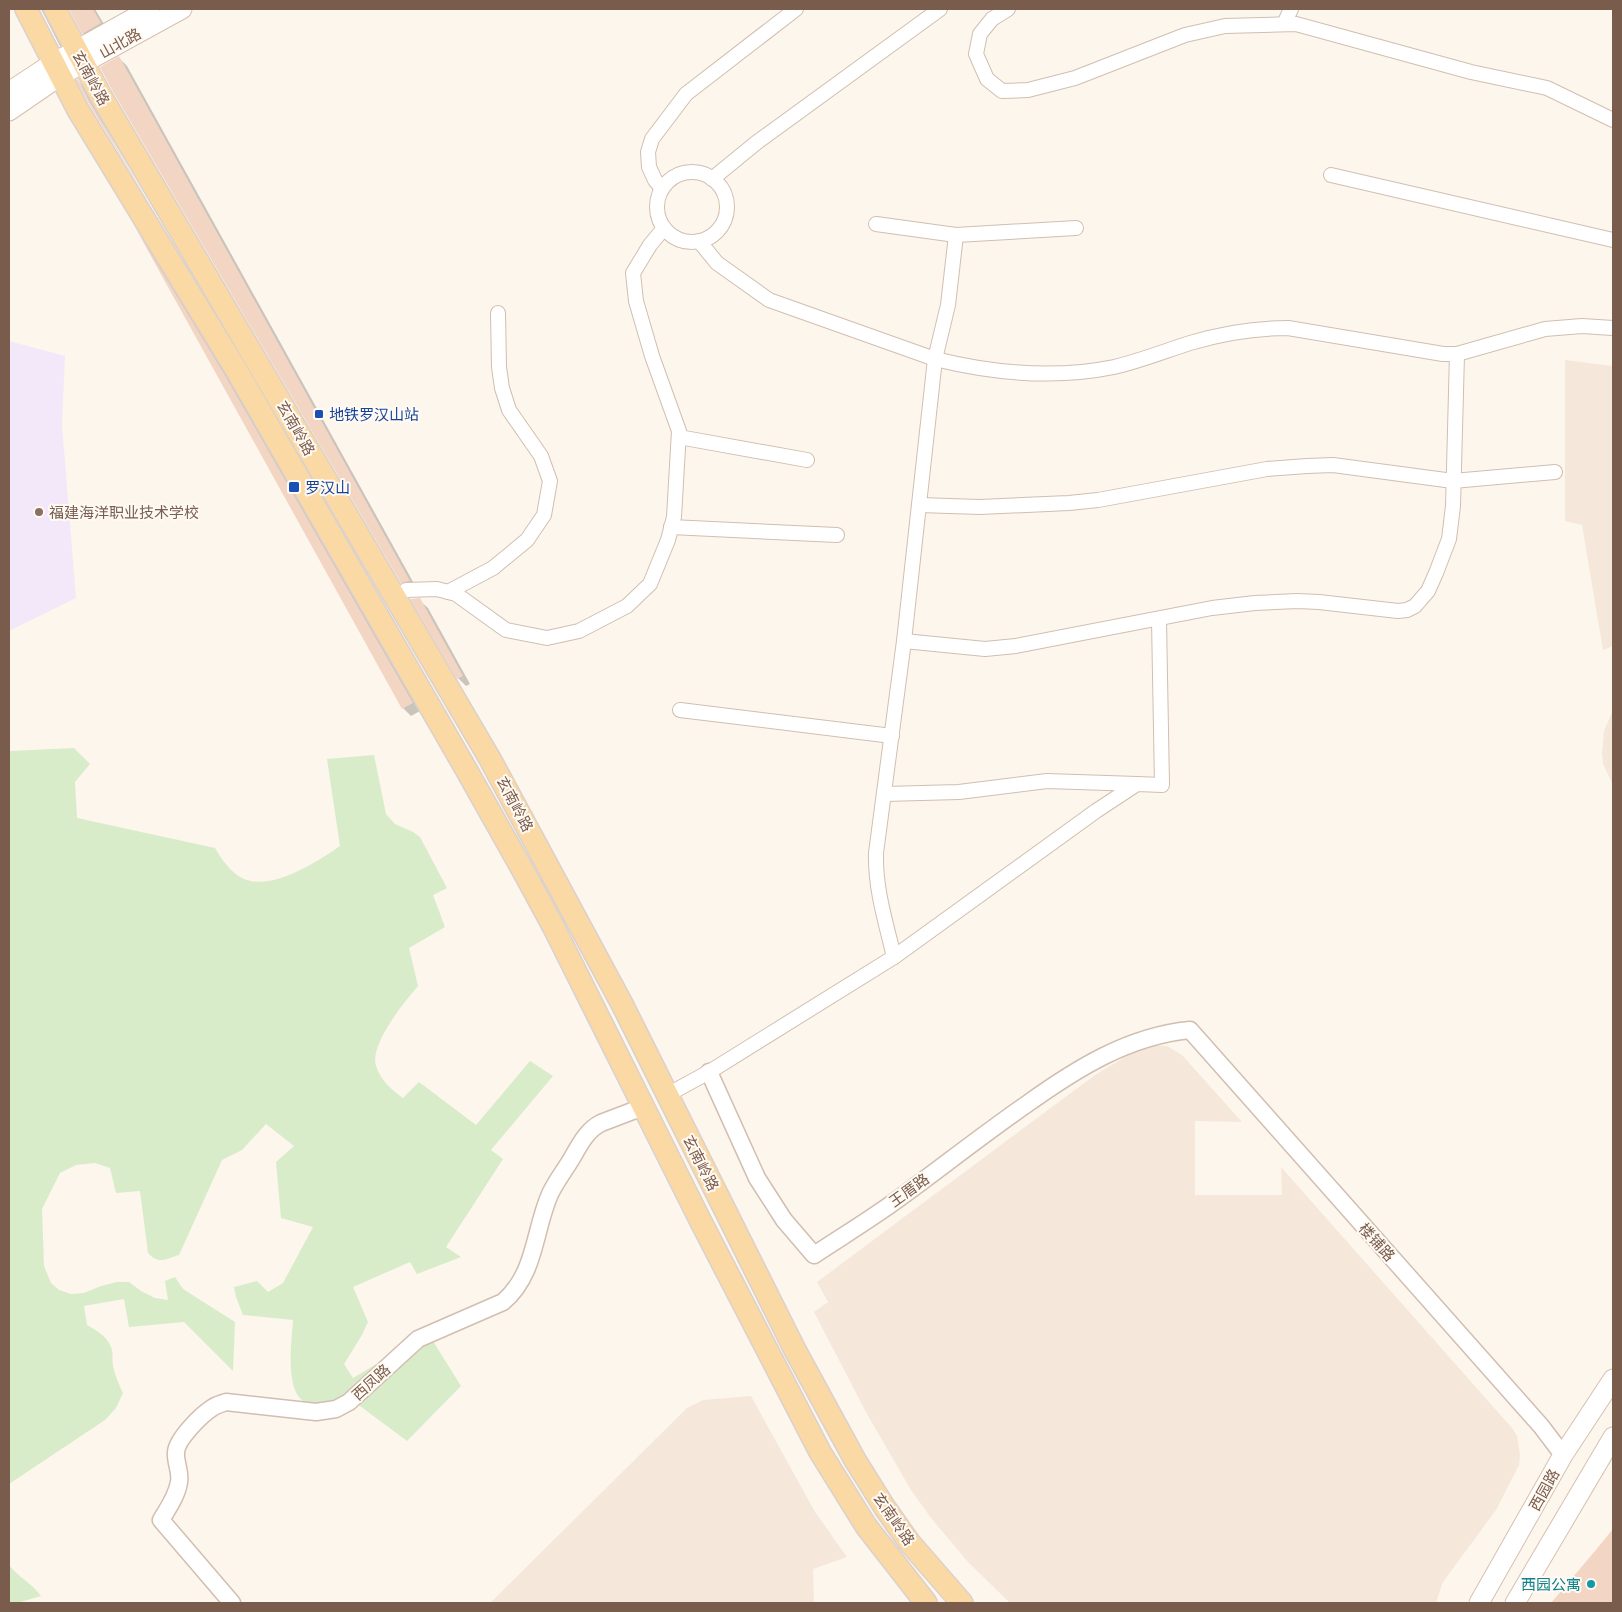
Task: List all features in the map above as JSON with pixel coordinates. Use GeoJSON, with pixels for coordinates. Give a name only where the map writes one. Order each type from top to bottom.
{"type":"FeatureCollection","features":[{"type":"Feature","properties":{"kind":"main road","name":"玄南岭路"},"geometry":{"type":"LineString","coordinates":[[26,9],[78,110],[237,371],[467,771],[553,926],[700,1220],[820,1452],[846,1497],[889,1558],[926,1603]]}},
{"type":"Feature","properties":{"kind":"main road","name":"玄南岭路"},"geometry":{"type":"LineString","coordinates":[[55,9],[79,57],[490,759],[622,1004],[795,1350],[851,1453],[889,1514],[918,1552],[962,1603]]}},
{"type":"Feature","properties":{"kind":"main road","name":"山北路"},"geometry":{"type":"LineString","coordinates":[[9,92],[57,70],[150,9]]}},
{"type":"Feature","properties":{"kind":"main road","name":"山北路"},"geometry":{"type":"LineString","coordinates":[[79,57],[182,9]]}},
{"type":"Feature","properties":{"kind":"main road","name":"山北路"},"geometry":{"type":"LineString","coordinates":[[9,111],[57,70]]}},
{"type":"Feature","properties":{"kind":"main road","name":"西园路"},"geometry":{"type":"LineString","coordinates":[[1479,1603],[1563,1455],[1613,1379]]}},
{"type":"Feature","properties":{"kind":"main road"},"geometry":{"type":"LineString","coordinates":[[1515,1603],[1613,1437]]}},
{"type":"Feature","properties":{"kind":"street"},"geometry":{"type":"LineString","coordinates":[[662,189],[649,167],[648,152],[652,139],[686,94],[796,9]]}},
{"type":"Feature","properties":{"kind":"street"},"geometry":{"type":"LineString","coordinates":[[712,179],[756,143],[940,9]]}},
{"type":"Feature","properties":{"kind":"street"},"geometry":{"type":"LineString","coordinates":[[1008,9],[992,19],[980,34],[976,54],[987,79],[1002,91],[1028,90],[1075,78],[1185,35],[1225,26],[1296,24],[1471,72],[1547,88],[1613,120]]}},
{"type":"Feature","properties":{"kind":"street"},"geometry":{"type":"LineString","coordinates":[[1284,24],[1291,9]]}},
{"type":"Feature","properties":{"kind":"street"},"geometry":{"type":"LineString","coordinates":[[692,172],[707,175],[721,187],[727,201],[727,214],[720,229],[708,239],[694,242],[681,241],[668,233],[660,222],[657,206],[662,189],[669,181],[679,175],[692,172]]}},
{"type":"Feature","properties":{"kind":"street"},"geometry":{"type":"LineString","coordinates":[[1331,175],[1613,240]]}},
{"type":"Feature","properties":{"kind":"street"},"geometry":{"type":"LineString","coordinates":[[876,224],[956,235],[1076,228]]}},
{"type":"Feature","properties":{"kind":"street"},"geometry":{"type":"LineString","coordinates":[[406,590],[437,589],[456,594],[506,630],[547,638],[579,631],[628,606],[650,584],[668,540],[674,517],[679,431],[652,356],[636,301],[633,273],[650,244],[664,228]]}},
{"type":"Feature","properties":{"kind":"street"},"geometry":{"type":"LineString","coordinates":[[894,957],[882,905],[876,870],[876,853],[904,641],[935,359],[948,305],[956,235]]}},
{"type":"Feature","properties":{"kind":"street"},"geometry":{"type":"LineString","coordinates":[[699,241],[717,264],[769,300],[935,359],[962,365],[1010,371],[1056,373],[1114,366],[1217,336],[1266,328],[1288,328],[1443,354],[1457,354],[1545,330],[1582,326],[1613,328]]}},
{"type":"Feature","properties":{"kind":"street"},"geometry":{"type":"LineString","coordinates":[[448,592],[493,568],[528,540],[544,514],[547,498],[550,481],[540,456],[510,410],[502,388],[499,367],[498,313]]}},
{"type":"Feature","properties":{"kind":"street"},"geometry":{"type":"LineString","coordinates":[[904,641],[967,648],[1002,648],[1033,644],[1159,620],[1212,608],[1276,601],[1319,602],[1389,611],[1407,610],[1421,601],[1428,591],[1445,553],[1451,524],[1457,354]]}},
{"type":"Feature","properties":{"kind":"street"},"geometry":{"type":"LineString","coordinates":[[679,437],[807,460]]}},
{"type":"Feature","properties":{"kind":"street"},"geometry":{"type":"LineString","coordinates":[[919,506],[980,507],[1069,503],[1117,497],[1267,470],[1307,466],[1333,465],[1453,481],[1555,472]]}},
{"type":"Feature","properties":{"kind":"street"},"geometry":{"type":"LineString","coordinates":[[671,528],[837,535]]}},
{"type":"Feature","properties":{"kind":"street"},"geometry":{"type":"LineString","coordinates":[[884,794],[960,792],[1047,781],[1162,784],[1159,620]]}},
{"type":"Feature","properties":{"kind":"street"},"geometry":{"type":"LineString","coordinates":[[680,710],[892,736]]}},
{"type":"Feature","properties":{"kind":"street"},"geometry":{"type":"LineString","coordinates":[[667,1095],[708,1072],[894,957],[1096,811],[1137,784]]}},
{"type":"Feature","properties":{"kind":"street","name":"王厝路"},"geometry":{"type":"LineString","coordinates":[[708,1072],[757,1178],[779,1212],[814,1255],[903,1196],[983,1135],[1064,1078],[1108,1054],[1141,1040],[1190,1030]]}},
{"type":"Feature","properties":{"kind":"street","name":"楼铺路"},"geometry":{"type":"LineString","coordinates":[[1190,1030],[1541,1426],[1563,1455]]}},
{"type":"Feature","properties":{"kind":"street","name":"西凤路"},"geometry":{"type":"LineString","coordinates":[[232,1603],[161,1520],[178,1489],[180,1474],[176,1454],[177,1447],[186,1434],[206,1412],[226,1402],[316,1412],[336,1409],[349,1402],[418,1339],[503,1302],[512,1293],[525,1274],[550,1194],[585,1136],[595,1126],[643,1106]]}},
{"type":"Feature","properties":{"kind":"shaded area","name":"福建海洋职业技术学校"},"geometry":{"type":"Polygon","coordinates":[[[9,341],[65,356],[62,425],[76,598],[9,631],[9,341]]]}},
{"type":"Feature","properties":{"kind":"shaded area"},"geometry":{"type":"Polygon","coordinates":[[[1565,360],[1613,366],[1613,646],[1603,650],[1582,525],[1565,521],[1565,360]]]}},
{"type":"Feature","properties":{"kind":"shaded area"},"geometry":{"type":"Polygon","coordinates":[[[1613,710],[1613,785],[1603,764],[1602,753],[1604,731],[1613,710]]]}},
{"type":"Feature","properties":{"kind":"shaded area"},"geometry":{"type":"Polygon","coordinates":[[[1152,1045],[1167,1046],[1182,1055],[1242,1122],[1195,1121],[1195,1195],[1282,1195],[1281,1167],[1512,1428],[1517,1436],[1520,1454],[1519,1465],[1496,1510],[1443,1582],[1436,1603],[1010,1603],[968,1562],[931,1518],[911,1490],[867,1414],[814,1312],[828,1302],[817,1282],[1095,1075],[1137,1050],[1152,1045]]]}},
{"type":"Feature","properties":{"kind":"shaded area"},"geometry":{"type":"Polygon","coordinates":[[[751,1396],[815,1512],[847,1557],[813,1569],[814,1603],[490,1603],[687,1408],[703,1400],[751,1396]]]}},
{"type":"Feature","properties":{"kind":"green space"},"geometry":{"type":"Polygon","coordinates":[[[9,748],[10,751],[74,748],[90,764],[75,782],[77,818],[215,848],[231,870],[244,879],[255,882],[281,878],[294,873],[340,846],[327,759],[374,755],[386,814],[395,824],[420,837],[447,888],[433,895],[445,927],[409,948],[418,986],[390,1024],[378,1047],[375,1057],[376,1066],[381,1076],[403,1098],[419,1082],[476,1125],[530,1061],[553,1076],[491,1150],[503,1159],[446,1247],[461,1257],[417,1274],[410,1262],[353,1287],[368,1322],[344,1364],[353,1378],[428,1333],[461,1386],[407,1441],[352,1400],[318,1404],[303,1401],[297,1393],[291,1369],[293,1320],[243,1315],[234,1287],[257,1281],[268,1292],[283,1283],[313,1227],[281,1218],[276,1162],[294,1146],[266,1124],[242,1150],[222,1160],[179,1255],[166,1259],[156,1259],[148,1253],[140,1191],[116,1193],[110,1168],[95,1163],[76,1165],[60,1173],[42,1209],[44,1266],[51,1283],[59,1290],[71,1294],[84,1293],[117,1282],[129,1282],[155,1298],[168,1300],[165,1281],[175,1277],[183,1289],[235,1322],[233,1371],[184,1322],[129,1327],[124,1299],[84,1306],[87,1325],[102,1335],[110,1345],[114,1370],[123,1393],[116,1408],[105,1420],[9,1484],[9,748]]]}},
{"type":"Feature","properties":{"kind":"green space"},"geometry":{"type":"Polygon","coordinates":[[[9,1565],[41,1596],[17,1603],[9,1603],[9,1565]]]}},
{"type":"Feature","properties":{"kind":"building"},"geometry":{"type":"Polygon","coordinates":[[[69,9],[93,9],[101,23],[82,34],[69,9]]]}},
{"type":"Feature","properties":{"kind":"building"},"geometry":{"type":"Polygon","coordinates":[[[119,56],[410,581],[401,583],[112,90],[100,67],[119,56]]]}},
{"type":"Feature","properties":{"kind":"building"},"geometry":{"type":"Polygon","coordinates":[[[78,79],[149,203],[89,104],[76,80],[78,79]]]}},
{"type":"Feature","properties":{"kind":"building"},"geometry":{"type":"Polygon","coordinates":[[[132,222],[226,377],[413,703],[402,709],[132,222]]]}},
{"type":"Feature","properties":{"kind":"building"},"geometry":{"type":"Polygon","coordinates":[[[420,598],[463,676],[457,679],[410,599],[420,598]]]}},
{"type":"Feature","properties":{"kind":"building","name":"西园公寓"},"geometry":{"type":"Polygon","coordinates":[[[1613,1529],[1613,1603],[1551,1603],[1595,1551],[1613,1529]]]}},
{"type":"Feature","properties":{"kind":"place","name":"地铁罗汉山站"},"geometry":{"type":"Point","coordinates":[319,414]}},
{"type":"Feature","properties":{"kind":"place","name":"罗汉山"},"geometry":{"type":"Point","coordinates":[294,487]}},
{"type":"Feature","properties":{"kind":"place","name":"福建海洋职业技术学校"},"geometry":{"type":"Point","coordinates":[39,512]}},
{"type":"Feature","properties":{"kind":"place","name":"西园公寓"},"geometry":{"type":"Point","coordinates":[1591,1584]}}]}
